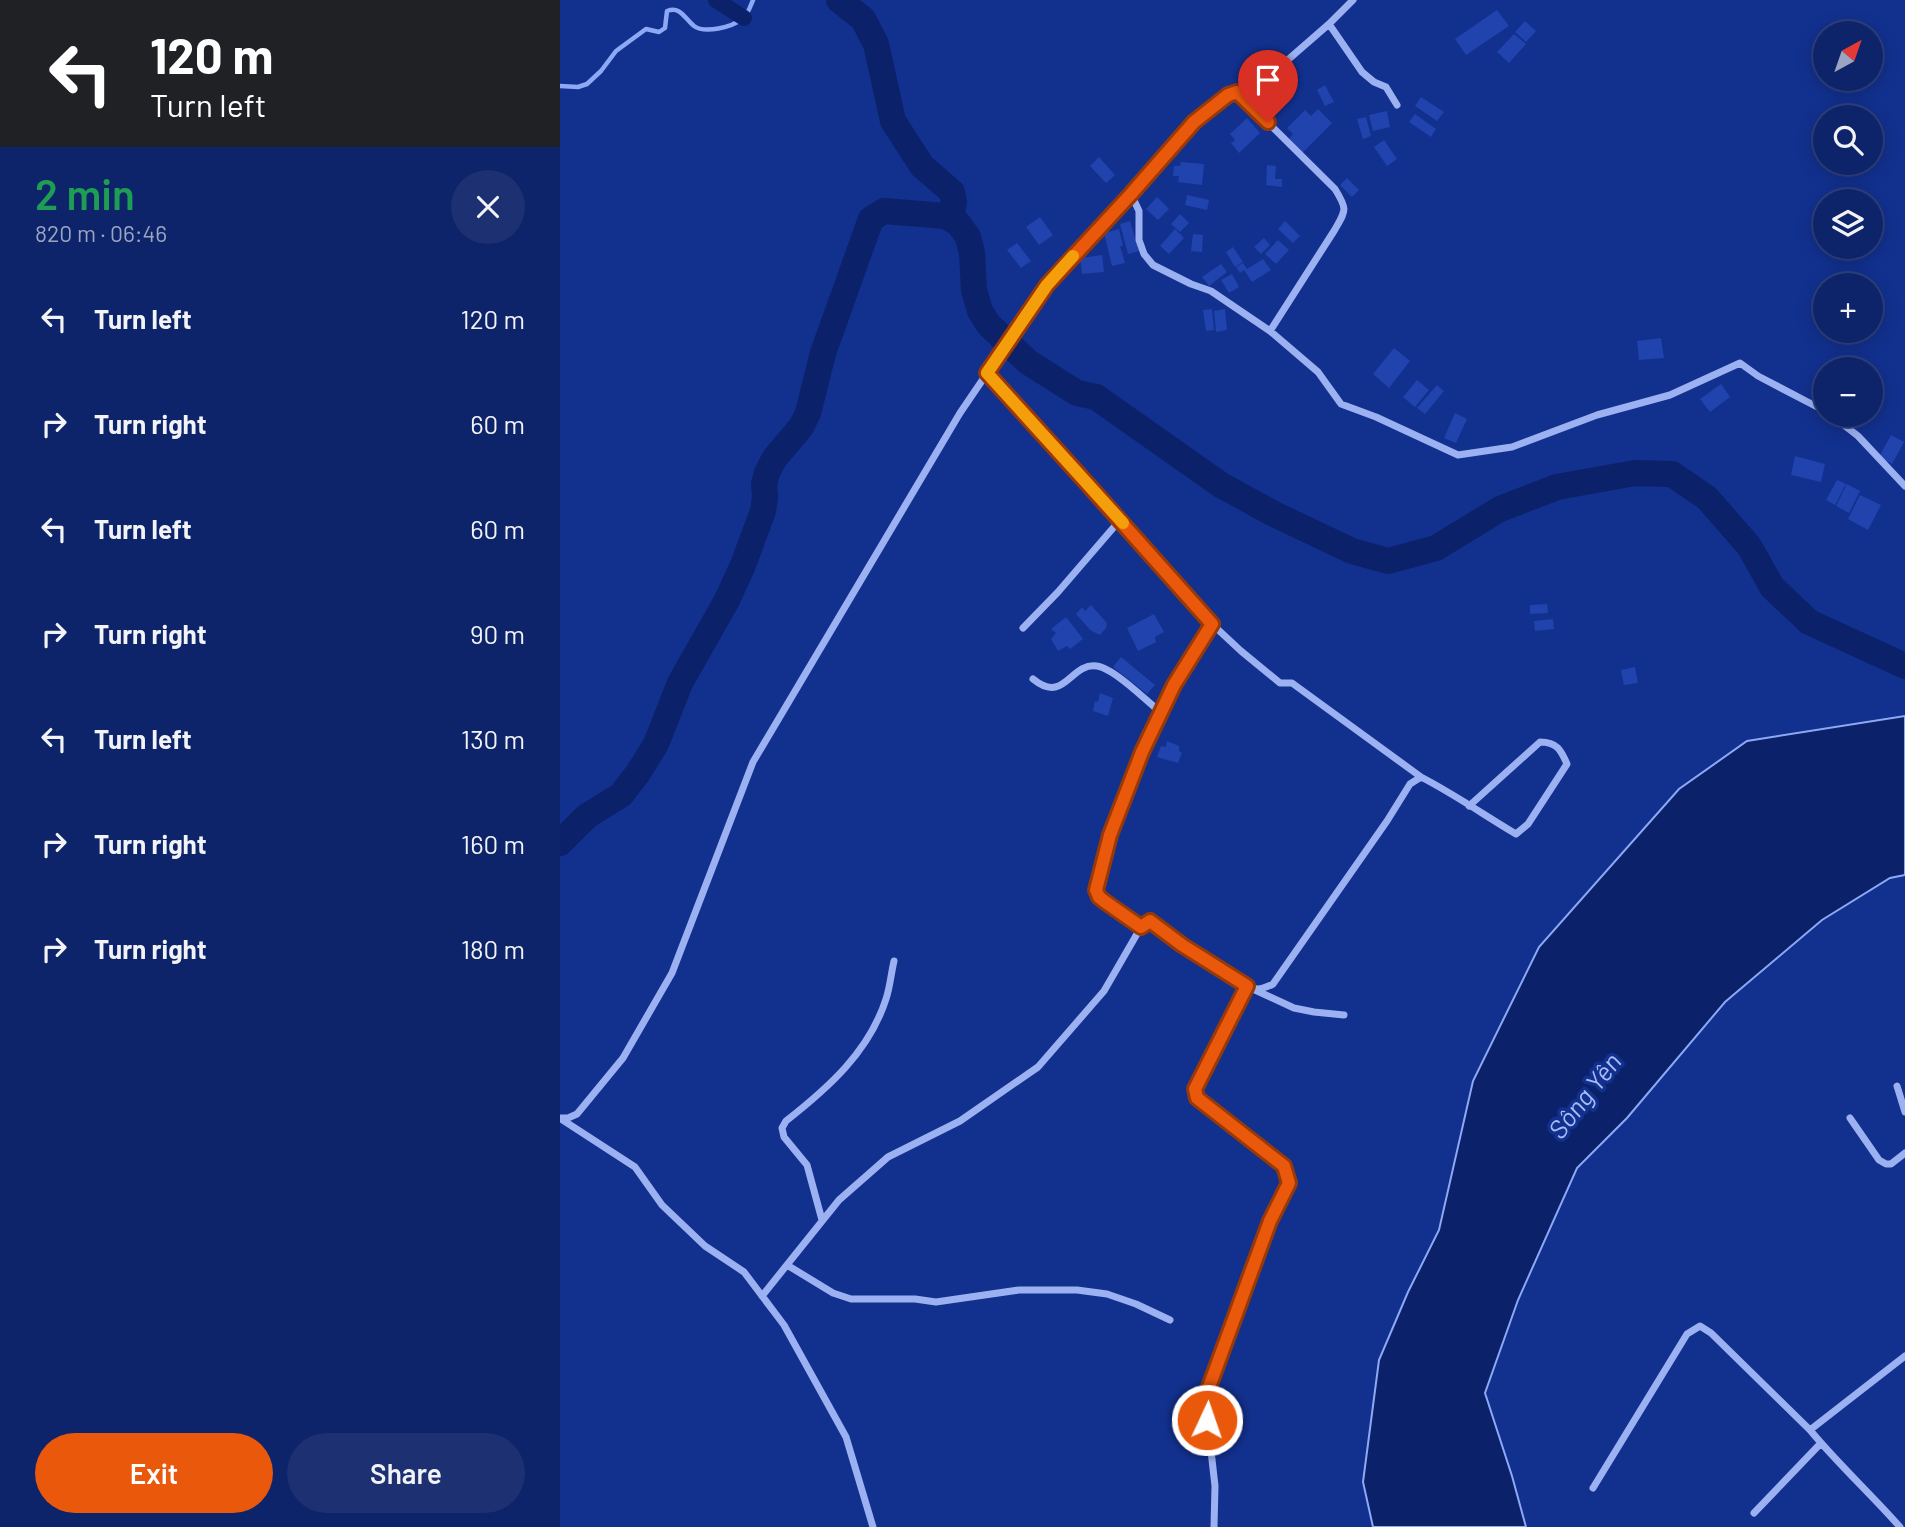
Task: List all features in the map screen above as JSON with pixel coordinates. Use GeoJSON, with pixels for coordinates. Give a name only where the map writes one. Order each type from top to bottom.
{"type":"FeatureCollection","features":[{"type":"Feature","properties":{"kind":"street"},"geometry":{"type":"LineString","coordinates":[[560,1118],[577,1114],[623,1058],[673,973],[753,762],[960,413],[1047,285],[1194,122],[1228,95],[1266,78],[1353,0]]}},
{"type":"Feature","properties":{"kind":"street"},"geometry":{"type":"LineString","coordinates":[[1329,24],[1362,72],[1374,82],[1386,87],[1397,105]]}},
{"type":"Feature","properties":{"kind":"street"},"geometry":{"type":"LineString","coordinates":[[1237,92],[1335,189],[1345,207],[1338,224],[1270,331]]}},
{"type":"Feature","properties":{"kind":"street"},"geometry":{"type":"LineString","coordinates":[[1131,194],[1139,212],[1139,240],[1144,254],[1153,265],[1227,300],[1270,331],[1318,372],[1341,404],[1458,454],[1512,447],[1597,415],[1670,396],[1740,363],[1758,376],[1813,405]]}},
{"type":"Feature","properties":{"kind":"street"},"geometry":{"type":"LineString","coordinates":[[987,373],[1212,624],[1241,652],[1280,683],[1292,683],[1421,777],[1448,792],[1469,806],[1516,834],[1528,824],[1567,764],[1561,751],[1550,742],[1540,742],[1469,806]]}},
{"type":"Feature","properties":{"kind":"street"},"geometry":{"type":"LineString","coordinates":[[1846,427],[1905,486]]}},
{"type":"Feature","properties":{"kind":"street"},"geometry":{"type":"LineString","coordinates":[[1023,628],[1120,520]]}},
{"type":"Feature","properties":{"kind":"street"},"geometry":{"type":"LineString","coordinates":[[1141,927],[1099,897],[1096,884],[1110,835],[1142,752],[1179,676],[1212,624]]}},
{"type":"Feature","properties":{"kind":"street"},"geometry":{"type":"LineString","coordinates":[[1033,679],[1045,687],[1056,687],[1083,668],[1097,666],[1113,673],[1160,712]]}},
{"type":"Feature","properties":{"kind":"street"},"geometry":{"type":"LineString","coordinates":[[1251,988],[1264,989],[1273,984],[1410,784],[1421,777]]}},
{"type":"Feature","properties":{"kind":"street"},"geometry":{"type":"LineString","coordinates":[[762,1296],[839,1200],[888,1157],[960,1121],[1038,1067],[1104,991],[1141,927],[1150,921],[1182,945],[1251,988],[1294,1008],[1344,1015]]}},
{"type":"Feature","properties":{"kind":"street"},"geometry":{"type":"LineString","coordinates":[[822,1220],[807,1165],[784,1137],[782,1128],[786,1121],[836,1078],[860,1050],[882,1010],[894,961]]}},
{"type":"Feature","properties":{"kind":"street"},"geometry":{"type":"LineString","coordinates":[[1214,1527],[1215,1486],[1205,1398],[1270,1221],[1289,1183],[1284,1166],[1197,1098],[1195,1089],[1251,988]]}},
{"type":"Feature","properties":{"kind":"street"},"geometry":{"type":"LineString","coordinates":[[1897,1086],[1905,1112]]}},
{"type":"Feature","properties":{"kind":"street"},"geometry":{"type":"LineString","coordinates":[[560,1118],[635,1167],[662,1205],[705,1246],[744,1272],[784,1325],[846,1437],[873,1527]]}},
{"type":"Feature","properties":{"kind":"street"},"geometry":{"type":"LineString","coordinates":[[1850,1118],[1879,1160],[1891,1164],[1905,1153]]}},
{"type":"Feature","properties":{"kind":"street"},"geometry":{"type":"LineString","coordinates":[[787,1265],[834,1293],[851,1299],[936,1302],[1019,1290],[1077,1290],[1107,1294],[1170,1320]]}},
{"type":"Feature","properties":{"kind":"street"},"geometry":{"type":"LineString","coordinates":[[1593,1488],[1687,1334],[1700,1326],[1811,1430],[1894,1525]]}},
{"type":"Feature","properties":{"kind":"street"},"geometry":{"type":"LineString","coordinates":[[1811,1430],[1905,1356]]}},
{"type":"Feature","properties":{"kind":"street"},"geometry":{"type":"LineString","coordinates":[[1755,1513],[1821,1443]]}},
{"type":"Feature","properties":{"kind":"water","name":"Sông Yên"},"geometry":{"type":"Polygon","coordinates":[[[1905,716],[1905,875],[1890,878],[1822,920],[1725,1002],[1627,1118],[1577,1168],[1518,1300],[1485,1393],[1526,1527],[1373,1527],[1363,1482],[1379,1360],[1408,1292],[1439,1230],[1473,1081],[1539,947],[1679,789],[1747,741],[1905,716]]]}},
{"type":"Feature","properties":{"kind":"building"},"geometry":{"type":"Polygon","coordinates":[[[1497,10],[1509,26],[1466,55],[1455,39],[1497,10]]]}},
{"type":"Feature","properties":{"kind":"building"},"geometry":{"type":"Polygon","coordinates":[[[1525,21],[1536,31],[1526,42],[1515,32],[1525,21]]]}},
{"type":"Feature","properties":{"kind":"building"},"geometry":{"type":"Polygon","coordinates":[[[1514,34],[1526,44],[1509,63],[1497,52],[1514,34]]]}},
{"type":"Feature","properties":{"kind":"building"},"geometry":{"type":"Polygon","coordinates":[[[1274,79],[1287,94],[1276,103],[1263,89],[1274,79]]]}},
{"type":"Feature","properties":{"kind":"building"},"geometry":{"type":"Polygon","coordinates":[[[1325,85],[1334,102],[1325,106],[1317,90],[1325,85]]]}},
{"type":"Feature","properties":{"kind":"building"},"geometry":{"type":"Polygon","coordinates":[[[1421,97],[1444,112],[1437,121],[1415,106],[1421,97]]]}},
{"type":"Feature","properties":{"kind":"building"},"geometry":{"type":"Polygon","coordinates":[[[1318,109],[1332,123],[1302,153],[1289,139],[1293,134],[1287,128],[1305,110],[1311,116],[1318,109]]]}},
{"type":"Feature","properties":{"kind":"building"},"geometry":{"type":"Polygon","coordinates":[[[1387,111],[1390,127],[1373,131],[1369,115],[1387,111]]]}},
{"type":"Feature","properties":{"kind":"building"},"geometry":{"type":"Polygon","coordinates":[[[1415,114],[1436,129],[1431,137],[1409,122],[1415,114]]]}},
{"type":"Feature","properties":{"kind":"building"},"geometry":{"type":"Polygon","coordinates":[[[1366,117],[1371,136],[1363,139],[1357,119],[1366,117]]]}},
{"type":"Feature","properties":{"kind":"building"},"geometry":{"type":"Polygon","coordinates":[[[1247,118],[1260,133],[1239,153],[1231,143],[1235,140],[1230,134],[1247,118]]]}},
{"type":"Feature","properties":{"kind":"building"},"geometry":{"type":"Polygon","coordinates":[[[1384,140],[1397,159],[1387,166],[1374,147],[1384,140]]]}},
{"type":"Feature","properties":{"kind":"building"},"geometry":{"type":"Polygon","coordinates":[[[1099,157],[1115,175],[1106,183],[1090,166],[1099,157]]]}},
{"type":"Feature","properties":{"kind":"building"},"geometry":{"type":"Polygon","coordinates":[[[1181,162],[1204,164],[1202,185],[1178,182],[1179,176],[1173,176],[1174,166],[1180,166],[1181,162]]]}},
{"type":"Feature","properties":{"kind":"building"},"geometry":{"type":"Polygon","coordinates":[[[1267,165],[1276,166],[1275,179],[1282,179],[1282,187],[1266,185],[1267,165]]]}},
{"type":"Feature","properties":{"kind":"building"},"geometry":{"type":"Polygon","coordinates":[[[1347,178],[1359,190],[1352,197],[1340,185],[1347,178]]]}},
{"type":"Feature","properties":{"kind":"building"},"geometry":{"type":"Polygon","coordinates":[[[1187,195],[1209,200],[1207,210],[1185,205],[1187,195]]]}},
{"type":"Feature","properties":{"kind":"building"},"geometry":{"type":"Polygon","coordinates":[[[1157,197],[1169,209],[1158,220],[1146,209],[1157,197]]]}},
{"type":"Feature","properties":{"kind":"building"},"geometry":{"type":"Polygon","coordinates":[[[1180,214],[1189,223],[1180,232],[1171,224],[1180,214]]]}},
{"type":"Feature","properties":{"kind":"building"},"geometry":{"type":"Polygon","coordinates":[[[1040,217],[1053,235],[1039,245],[1026,227],[1040,217]]]}},
{"type":"Feature","properties":{"kind":"building"},"geometry":{"type":"Polygon","coordinates":[[[1130,221],[1139,251],[1128,254],[1120,224],[1130,221]]]}},
{"type":"Feature","properties":{"kind":"building"},"geometry":{"type":"Polygon","coordinates":[[[1285,221],[1300,236],[1293,243],[1278,229],[1285,221]]]}},
{"type":"Feature","properties":{"kind":"building"},"geometry":{"type":"Polygon","coordinates":[[[1119,229],[1125,263],[1112,266],[1104,233],[1119,229]]]}},
{"type":"Feature","properties":{"kind":"building"},"geometry":{"type":"Polygon","coordinates":[[[1175,229],[1184,238],[1169,254],[1160,246],[1175,229]]]}},
{"type":"Feature","properties":{"kind":"building"},"geometry":{"type":"Polygon","coordinates":[[[1193,234],[1203,235],[1202,252],[1191,251],[1193,234]]]}},
{"type":"Feature","properties":{"kind":"building"},"geometry":{"type":"Polygon","coordinates":[[[1264,238],[1270,245],[1261,254],[1254,247],[1264,238]]]}},
{"type":"Feature","properties":{"kind":"building"},"geometry":{"type":"Polygon","coordinates":[[[1278,240],[1289,250],[1276,264],[1265,254],[1278,240]]]}},
{"type":"Feature","properties":{"kind":"building"},"geometry":{"type":"Polygon","coordinates":[[[1017,243],[1031,261],[1021,268],[1007,250],[1017,243]]]}},
{"type":"Feature","properties":{"kind":"building"},"geometry":{"type":"Polygon","coordinates":[[[1233,247],[1243,262],[1235,267],[1226,252],[1233,247]]]}},
{"type":"Feature","properties":{"kind":"building"},"geometry":{"type":"Polygon","coordinates":[[[1102,255],[1104,272],[1082,274],[1080,258],[1102,255]]]}},
{"type":"Feature","properties":{"kind":"building"},"geometry":{"type":"Polygon","coordinates":[[[1263,259],[1271,270],[1252,282],[1244,270],[1240,273],[1236,267],[1243,263],[1247,269],[1263,259]]]}},
{"type":"Feature","properties":{"kind":"building"},"geometry":{"type":"Polygon","coordinates":[[[1221,264],[1227,272],[1209,286],[1202,277],[1221,264]]]}},
{"type":"Feature","properties":{"kind":"building"},"geometry":{"type":"Polygon","coordinates":[[[1232,274],[1239,287],[1229,293],[1221,280],[1232,274]]]}},
{"type":"Feature","properties":{"kind":"building"},"geometry":{"type":"Polygon","coordinates":[[[1212,309],[1214,330],[1206,331],[1203,310],[1212,309]]]}},
{"type":"Feature","properties":{"kind":"building"},"geometry":{"type":"Polygon","coordinates":[[[1225,309],[1227,330],[1216,332],[1214,311],[1225,309]]]}},
{"type":"Feature","properties":{"kind":"building"},"geometry":{"type":"Polygon","coordinates":[[[1661,338],[1664,358],[1639,360],[1637,341],[1661,338]]]}},
{"type":"Feature","properties":{"kind":"building"},"geometry":{"type":"Polygon","coordinates":[[[1394,348],[1410,361],[1389,388],[1373,374],[1394,348]]]}},
{"type":"Feature","properties":{"kind":"building"},"geometry":{"type":"Polygon","coordinates":[[[1417,380],[1429,390],[1415,407],[1403,397],[1417,380]]]}},
{"type":"Feature","properties":{"kind":"building"},"geometry":{"type":"Polygon","coordinates":[[[1721,384],[1730,397],[1710,412],[1700,399],[1721,384]]]}},
{"type":"Feature","properties":{"kind":"building"},"geometry":{"type":"Polygon","coordinates":[[[1437,385],[1444,391],[1425,414],[1417,408],[1437,385]]]}},
{"type":"Feature","properties":{"kind":"building"},"geometry":{"type":"Polygon","coordinates":[[[1455,413],[1467,419],[1456,443],[1444,438],[1455,413]]]}},
{"type":"Feature","properties":{"kind":"building"},"geometry":{"type":"Polygon","coordinates":[[[1891,435],[1904,442],[1892,464],[1879,457],[1891,435]]]}},
{"type":"Feature","properties":{"kind":"building"},"geometry":{"type":"Polygon","coordinates":[[[1795,456],[1825,464],[1821,482],[1791,475],[1795,456]]]}},
{"type":"Feature","properties":{"kind":"building"},"geometry":{"type":"Polygon","coordinates":[[[1837,480],[1846,484],[1835,505],[1826,500],[1837,480]]]}},
{"type":"Feature","properties":{"kind":"building"},"geometry":{"type":"Polygon","coordinates":[[[1847,484],[1860,491],[1849,513],[1836,506],[1847,484]]]}},
{"type":"Feature","properties":{"kind":"building"},"geometry":{"type":"Polygon","coordinates":[[[1860,495],[1881,505],[1868,530],[1848,519],[1860,495]]]}},
{"type":"Feature","properties":{"kind":"building"},"geometry":{"type":"Polygon","coordinates":[[[1547,604],[1548,613],[1530,614],[1530,605],[1547,604]]]}},
{"type":"Feature","properties":{"kind":"building"},"geometry":{"type":"Polygon","coordinates":[[[1091,605],[1107,623],[1100,635],[1090,630],[1076,614],[1082,607],[1085,611],[1091,605]]]}},
{"type":"Feature","properties":{"kind":"building"},"geometry":{"type":"Polygon","coordinates":[[[1154,614],[1164,632],[1155,637],[1156,642],[1138,651],[1127,628],[1154,614]]]}},
{"type":"Feature","properties":{"kind":"building"},"geometry":{"type":"Polygon","coordinates":[[[1066,617],[1083,639],[1070,649],[1067,646],[1058,651],[1051,639],[1056,633],[1051,629],[1066,617]]]}},
{"type":"Feature","properties":{"kind":"building"},"geometry":{"type":"Polygon","coordinates":[[[1553,619],[1554,629],[1535,631],[1534,621],[1553,619]]]}},
{"type":"Feature","properties":{"kind":"building"},"geometry":{"type":"Polygon","coordinates":[[[1121,657],[1155,685],[1147,694],[1113,667],[1121,657]]]}},
{"type":"Feature","properties":{"kind":"building"},"geometry":{"type":"Polygon","coordinates":[[[1635,667],[1638,683],[1624,685],[1621,670],[1635,667]]]}},
{"type":"Feature","properties":{"kind":"building"},"geometry":{"type":"Polygon","coordinates":[[[1100,693],[1113,698],[1108,716],[1093,711],[1100,693]]]}},
{"type":"Feature","properties":{"kind":"building"},"geometry":{"type":"Polygon","coordinates":[[[1167,741],[1179,746],[1182,753],[1178,763],[1157,757],[1161,746],[1166,747],[1167,741]]]}},
{"type":"Feature","properties":{"kind":"waterway"},"geometry":{"type":"LineString","coordinates":[[716,0],[744,18]]}},
{"type":"Feature","properties":{"kind":"waterway"},"geometry":{"type":"LineString","coordinates":[[560,86],[578,87],[587,84],[616,51],[646,29],[659,32],[665,28],[667,11],[679,11],[694,26],[711,29],[738,22],[747,13],[753,0]]}},
{"type":"Feature","properties":{"kind":"waterway"},"geometry":{"type":"LineString","coordinates":[[839,0],[863,19],[876,44],[893,121],[922,166],[952,192],[954,202],[951,219]]}},
{"type":"Feature","properties":{"kind":"waterway"},"geometry":{"type":"LineString","coordinates":[[560,843],[587,816],[621,795],[656,744],[680,683],[727,600],[743,565],[763,511],[767,473],[774,459],[801,427],[808,413],[823,353],[871,219],[884,211],[945,216],[958,223],[968,237],[972,253],[974,290],[980,311],[989,325],[1028,362],[1077,393],[1096,397],[1221,485],[1352,551],[1388,561],[1436,548],[1500,509],[1557,487],[1635,473],[1672,474],[1707,498],[1749,546],[1772,587],[1809,622],[1905,666]]}},
{"type":"Feature","properties":{"kind":"slow traffic"},"geometry":{"type":"LineString","coordinates":[[1073,256],[1047,285],[987,373],[1123,523]]}},
{"type":"Feature","properties":{"kind":"route"},"geometry":{"type":"LineString","coordinates":[[1207,1420],[1205,1398],[1270,1221],[1289,1183],[1284,1166],[1197,1098],[1195,1089],[1247,986],[1182,945],[1150,921],[1141,927],[1099,897],[1096,884],[1110,835],[1142,752],[1174,685],[1212,624],[987,373],[1047,285],[1194,122],[1228,95],[1237,92],[1268,122]]}}]}
